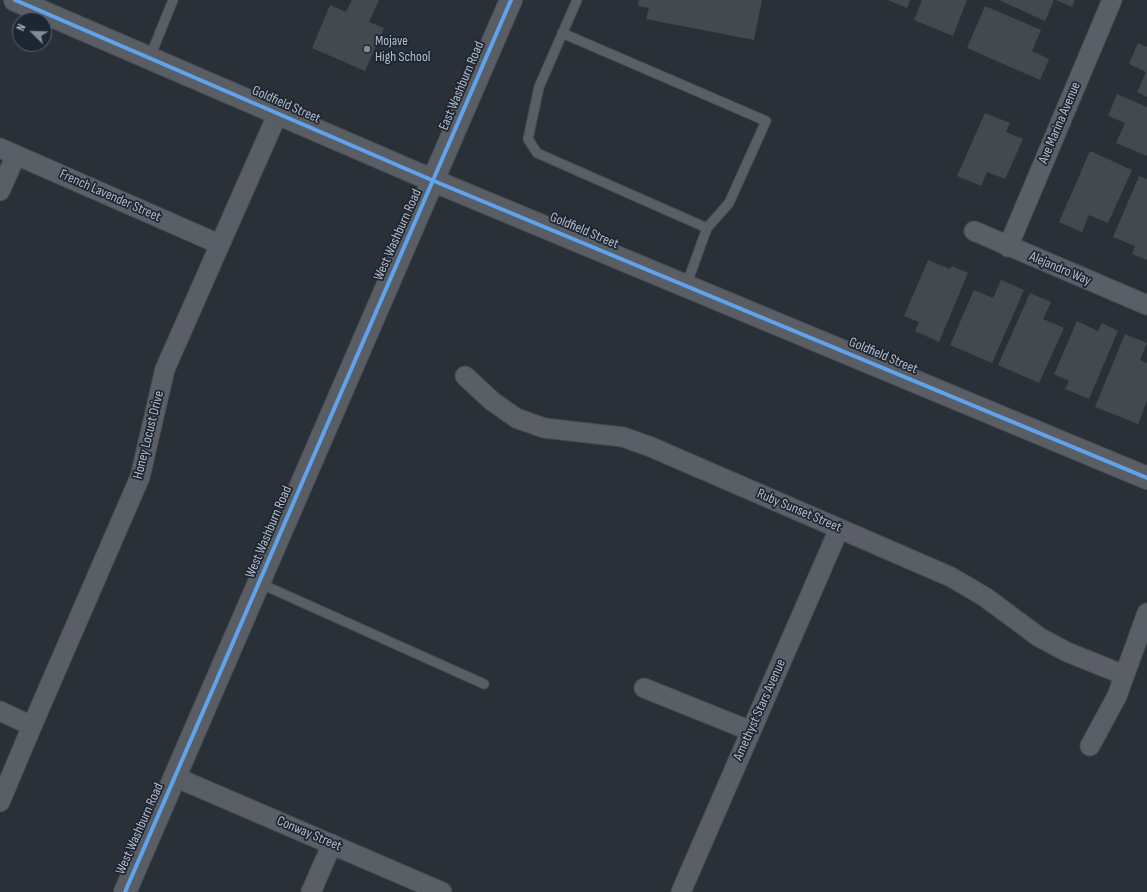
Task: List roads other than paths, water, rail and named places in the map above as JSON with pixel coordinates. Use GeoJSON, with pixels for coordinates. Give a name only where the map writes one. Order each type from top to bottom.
{"type":"FeatureCollection","features":[{"type":"Feature","properties":{"kind":"street","name":"Goldfield Street"},"geometry":{"type":"LineString","coordinates":[[15,0],[434,181],[1147,478]]}},
{"type":"Feature","properties":{"kind":"street","name":"East Washburn Road"},"geometry":{"type":"LineString","coordinates":[[434,181],[511,0]]}},
{"type":"Feature","properties":{"kind":"street","name":"Ave Marina Avenue"},"geometry":{"type":"LineString","coordinates":[[1008,246],[1112,0]]}},
{"type":"Feature","properties":{"kind":"street","name":"Honey Locust Drive"},"geometry":{"type":"LineString","coordinates":[[0,802],[140,477],[165,369],[278,113]]}},
{"type":"Feature","properties":{"kind":"street","name":"French Lavender Street"},"geometry":{"type":"LineString","coordinates":[[8,151],[219,244]]}},
{"type":"Feature","properties":{"kind":"street"},"geometry":{"type":"LineString","coordinates":[[0,191],[8,151]]}},
{"type":"Feature","properties":{"kind":"street","name":"West Washburn Road"},"geometry":{"type":"LineString","coordinates":[[125,892],[434,181]]}},
{"type":"Feature","properties":{"kind":"street","name":"Alejandro Way"},"geometry":{"type":"LineString","coordinates":[[974,231],[1147,305]]}},
{"type":"Feature","properties":{"kind":"street","name":"Ruby Sunset Street"},"geometry":{"type":"LineString","coordinates":[[465,376],[492,401],[516,418],[544,428],[622,437],[651,447],[951,576],[985,597],[1039,637],[1067,652],[1124,674]]}},
{"type":"Feature","properties":{"kind":"street","name":"Amethyst Stars Avenue"},"geometry":{"type":"LineString","coordinates":[[681,892],[839,529]]}},
{"type":"Feature","properties":{"kind":"street"},"geometry":{"type":"LineString","coordinates":[[1090,746],[1117,696],[1147,613]]}},
{"type":"Feature","properties":{"kind":"street"},"geometry":{"type":"LineString","coordinates":[[644,688],[751,732]]}},
{"type":"Feature","properties":{"kind":"street"},"geometry":{"type":"LineString","coordinates":[[0,711],[32,726]]}},
{"type":"Feature","properties":{"kind":"street","name":"Conway Street"},"geometry":{"type":"LineString","coordinates":[[176,777],[442,892]]}},
{"type":"Feature","properties":{"kind":"street"},"geometry":{"type":"LineString","coordinates":[[311,892],[332,844]]}},
{"type":"Feature","properties":{"kind":"lane"},"geometry":{"type":"LineString","coordinates":[[150,58],[173,0]]}},
{"type":"Feature","properties":{"kind":"lane"},"geometry":{"type":"LineString","coordinates":[[577,0],[540,87],[528,139],[536,153],[707,228]]}},
{"type":"Feature","properties":{"kind":"lane"},"geometry":{"type":"LineString","coordinates":[[562,33],[766,121],[729,203],[707,228],[686,286]]}},
{"type":"Feature","properties":{"kind":"lane"},"geometry":{"type":"LineString","coordinates":[[259,583],[484,684]]}},
{"type":"Feature","properties":{"kind":"place","name":"Mojave High School"},"geometry":{"type":"Point","coordinates":[367,49]}}]}
